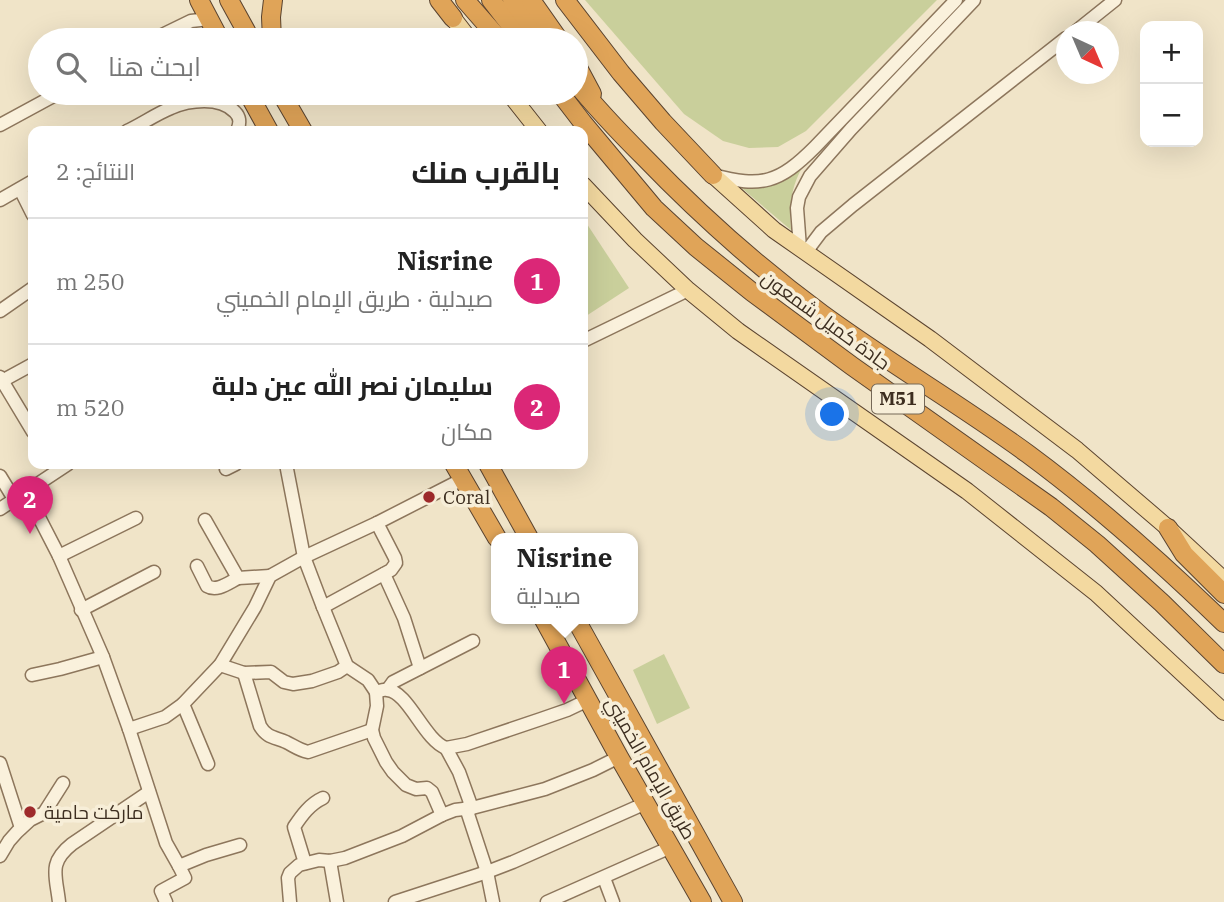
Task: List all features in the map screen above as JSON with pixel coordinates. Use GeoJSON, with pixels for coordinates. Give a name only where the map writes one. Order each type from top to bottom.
{"type":"FeatureCollection","features":[{"type":"Feature","properties":{"kind":"highway"},"geometry":{"type":"LineString","coordinates":[[185,0],[209,18]]}},
{"type":"Feature","properties":{"kind":"highway"},"geometry":{"type":"LineString","coordinates":[[192,0],[209,18]]}},
{"type":"Feature","properties":{"kind":"highway"},"geometry":{"type":"LineString","coordinates":[[199,0],[214,28]]}},
{"type":"Feature","properties":{"kind":"highway"},"geometry":{"type":"LineString","coordinates":[[229,0],[244,28]]}},
{"type":"Feature","properties":{"kind":"highway"},"geometry":{"type":"LineString","coordinates":[[271,28],[273,0]]}},
{"type":"Feature","properties":{"kind":"highway"},"geometry":{"type":"LineString","coordinates":[[439,0],[453,18]]}},
{"type":"Feature","properties":{"kind":"highway"},"geometry":{"type":"LineString","coordinates":[[465,0],[490,28]]}},
{"type":"Feature","properties":{"kind":"highway"},"geometry":{"type":"LineString","coordinates":[[491,0],[513,28]]}},
{"type":"Feature","properties":{"kind":"highway"},"geometry":{"type":"LineString","coordinates":[[512,0],[533,28]]}},
{"type":"Feature","properties":{"kind":"highway"},"geometry":{"type":"LineString","coordinates":[[531,0],[551,28]]}},
{"type":"Feature","properties":{"kind":"highway"},"geometry":{"type":"LineString","coordinates":[[565,0],[586,28]]}},
{"type":"Feature","properties":{"kind":"highway"},"geometry":{"type":"LineString","coordinates":[[588,30],[663,122],[713,175]]}},
{"type":"Feature","properties":{"kind":"highway"},"geometry":{"type":"LineString","coordinates":[[588,86],[598,110]]}},
{"type":"Feature","properties":{"kind":"highway","name":"M51"},"geometry":{"type":"LineString","coordinates":[[588,98],[598,110]]}},
{"type":"Feature","properties":{"kind":"highway"},"geometry":{"type":"LineString","coordinates":[[255,105],[267,126]]}},
{"type":"Feature","properties":{"kind":"highway"},"geometry":{"type":"LineString","coordinates":[[292,105],[301,126]]}},
{"type":"Feature","properties":{"kind":"highway"},"geometry":{"type":"LineString","coordinates":[[561,105],[583,123]]}},
{"type":"Feature","properties":{"kind":"highway","name":"M51"},"geometry":{"type":"LineString","coordinates":[[569,105],[583,123]]}},
{"type":"Feature","properties":{"kind":"highway","name":"جادة كميل شمعون"},"geometry":{"type":"LineString","coordinates":[[598,110],[677,191],[772,275],[823,315],[971,413],[1059,478],[1147,552],[1224,623]]}},
{"type":"Feature","properties":{"kind":"highway","name":"جادة كميل شمعون"},"geometry":{"type":"LineString","coordinates":[[588,129],[654,208],[696,247],[841,358],[1097,544],[1224,664]]}},
{"type":"Feature","properties":{"kind":"highway"},"geometry":{"type":"LineString","coordinates":[[491,469],[525,533]]}},
{"type":"Feature","properties":{"kind":"highway"},"geometry":{"type":"LineString","coordinates":[[459,471],[494,533]]}},
{"type":"Feature","properties":{"kind":"highway"},"geometry":{"type":"LineString","coordinates":[[1168,528],[1184,554],[1224,594]]}},
{"type":"Feature","properties":{"kind":"highway","name":"طريق الإمام الخميني"},"geometry":{"type":"LineString","coordinates":[[546,624],[702,902]]}},
{"type":"Feature","properties":{"kind":"highway"},"geometry":{"type":"LineString","coordinates":[[556,641],[564,649],[575,651],[582,641],[578,624]]}},
{"type":"Feature","properties":{"kind":"highway","name":"طريق الإمام الخميني"},"geometry":{"type":"LineString","coordinates":[[579,624],[733,902]]}},
{"type":"Feature","properties":{"kind":"highway"},"geometry":{"type":"LineString","coordinates":[[585,695],[583,676],[587,670],[597,669],[608,676]]}},
{"type":"Feature","properties":{"kind":"main road"},"geometry":{"type":"LineString","coordinates":[[453,18],[461,28]]}},
{"type":"Feature","properties":{"kind":"main road"},"geometry":{"type":"LineString","coordinates":[[518,105],[535,126]]}},
{"type":"Feature","properties":{"kind":"main road"},"geometry":{"type":"LineString","coordinates":[[713,175],[774,230],[984,379],[1077,450],[1224,580]]}},
{"type":"Feature","properties":{"kind":"main road"},"geometry":{"type":"LineString","coordinates":[[588,190],[688,290],[738,331],[967,491],[1096,593],[1224,712]]}},
{"type":"Feature","properties":{"kind":"street"},"geometry":{"type":"LineString","coordinates":[[713,175],[753,182],[778,177],[790,169],[809,153],[956,0]]}},
{"type":"Feature","properties":{"kind":"street"},"geometry":{"type":"LineString","coordinates":[[803,250],[797,208],[799,197],[810,176],[974,0]]}},
{"type":"Feature","properties":{"kind":"street"},"geometry":{"type":"LineString","coordinates":[[1089,21],[1115,0]]}},
{"type":"Feature","properties":{"kind":"street"},"geometry":{"type":"LineString","coordinates":[[177,28],[191,21],[209,18]]}},
{"type":"Feature","properties":{"kind":"street"},"geometry":{"type":"LineString","coordinates":[[803,250],[845,212],[1056,46]]}},
{"type":"Feature","properties":{"kind":"street"},"geometry":{"type":"LineString","coordinates":[[1,121],[34,105]]}},
{"type":"Feature","properties":{"kind":"street"},"geometry":{"type":"LineString","coordinates":[[136,126],[172,107],[183,105]]}},
{"type":"Feature","properties":{"kind":"street"},"geometry":{"type":"LineString","coordinates":[[224,105],[237,114],[239,126]]}},
{"type":"Feature","properties":{"kind":"street"},"geometry":{"type":"LineString","coordinates":[[0,200],[28,184]]}},
{"type":"Feature","properties":{"kind":"street"},"geometry":{"type":"LineString","coordinates":[[20,189],[28,205]]}},
{"type":"Feature","properties":{"kind":"street"},"geometry":{"type":"LineString","coordinates":[[588,339],[688,290]]}},
{"type":"Feature","properties":{"kind":"street"},"geometry":{"type":"LineString","coordinates":[[0,311],[28,291]]}},
{"type":"Feature","properties":{"kind":"street"},"geometry":{"type":"LineString","coordinates":[[28,366],[1,379],[28,424]]}},
{"type":"Feature","properties":{"kind":"street"},"geometry":{"type":"LineString","coordinates":[[0,509],[55,469]]}},
{"type":"Feature","properties":{"kind":"street"},"geometry":{"type":"LineString","coordinates":[[287,469],[304,557],[347,666],[382,691],[402,698],[436,743],[446,748],[459,772],[493,902]]}},
{"type":"Feature","properties":{"kind":"street"},"geometry":{"type":"LineString","coordinates":[[197,566],[207,586],[214,589],[237,578],[270,576],[377,523],[459,471]]}},
{"type":"Feature","properties":{"kind":"street"},"geometry":{"type":"LineString","coordinates":[[0,476],[20,496],[59,556],[103,657],[166,843],[185,878],[161,891],[166,902]]}},
{"type":"Feature","properties":{"kind":"street"},"geometry":{"type":"LineString","coordinates":[[59,556],[136,518]]}},
{"type":"Feature","properties":{"kind":"street"},"geometry":{"type":"LineString","coordinates":[[205,520],[237,578]]}},
{"type":"Feature","properties":{"kind":"street"},"geometry":{"type":"LineString","coordinates":[[323,607],[391,570],[396,563],[377,523]]}},
{"type":"Feature","properties":{"kind":"street"},"geometry":{"type":"LineString","coordinates":[[81,610],[155,572]]}},
{"type":"Feature","properties":{"kind":"street"},"geometry":{"type":"LineString","coordinates":[[384,574],[410,636],[420,668]]}},
{"type":"Feature","properties":{"kind":"street"},"geometry":{"type":"LineString","coordinates":[[129,729],[165,717],[183,704],[220,665],[256,607],[270,576]]}},
{"type":"Feature","properties":{"kind":"street"},"geometry":{"type":"LineString","coordinates":[[442,815],[430,790],[416,789],[402,783],[393,772],[372,730],[382,691],[393,682],[473,641]]}},
{"type":"Feature","properties":{"kind":"street"},"geometry":{"type":"LineString","coordinates":[[32,675],[103,657]]}},
{"type":"Feature","properties":{"kind":"street"},"geometry":{"type":"LineString","coordinates":[[220,665],[244,673],[271,672],[284,682],[293,684],[312,681],[347,666]]}},
{"type":"Feature","properties":{"kind":"street"},"geometry":{"type":"LineString","coordinates":[[244,673],[260,726],[269,737],[309,752],[372,730]]}},
{"type":"Feature","properties":{"kind":"street"},"geometry":{"type":"LineString","coordinates":[[446,748],[467,744],[567,710],[585,695]]}},
{"type":"Feature","properties":{"kind":"street"},"geometry":{"type":"LineString","coordinates":[[183,704],[208,764]]}},
{"type":"Feature","properties":{"kind":"street"},"geometry":{"type":"LineString","coordinates":[[290,902],[288,878],[299,865],[345,858],[401,836],[442,815],[545,789],[619,757]]}},
{"type":"Feature","properties":{"kind":"street"},"geometry":{"type":"LineString","coordinates":[[0,763],[21,828]]}},
{"type":"Feature","properties":{"kind":"street"},"geometry":{"type":"LineString","coordinates":[[0,856],[21,828],[44,813],[63,783]]}},
{"type":"Feature","properties":{"kind":"street"},"geometry":{"type":"LineString","coordinates":[[59,902],[55,867],[61,852],[149,792]]}},
{"type":"Feature","properties":{"kind":"street"},"geometry":{"type":"LineString","coordinates":[[305,863],[294,827],[303,814],[317,800],[323,798]]}},
{"type":"Feature","properties":{"kind":"street"},"geometry":{"type":"LineString","coordinates":[[395,902],[487,872],[646,803]]}},
{"type":"Feature","properties":{"kind":"street"},"geometry":{"type":"LineString","coordinates":[[180,866],[240,845]]}},
{"type":"Feature","properties":{"kind":"street"},"geometry":{"type":"LineString","coordinates":[[547,902],[671,847]]}},
{"type":"Feature","properties":{"kind":"street"},"geometry":{"type":"LineString","coordinates":[[330,861],[337,902]]}},
{"type":"Feature","properties":{"kind":"street"},"geometry":{"type":"LineString","coordinates":[[604,878],[613,902]]}},
{"type":"Feature","properties":{"kind":"green space"},"geometry":{"type":"Polygon","coordinates":[[[585,0],[937,0],[806,131],[778,147],[749,148],[723,141],[684,114],[585,0]]]}},
{"type":"Feature","properties":{"kind":"green space"},"geometry":{"type":"Polygon","coordinates":[[[802,168],[795,182],[792,198],[791,230],[738,185],[802,168]]]}},
{"type":"Feature","properties":{"kind":"green space"},"geometry":{"type":"Polygon","coordinates":[[[588,226],[629,288],[588,315],[588,226]]]}},
{"type":"Feature","properties":{"kind":"green space"},"geometry":{"type":"Polygon","coordinates":[[[664,654],[690,708],[657,724],[633,670],[664,654]]]}},
{"type":"Feature","properties":{"kind":"place","name":"Coral"},"geometry":{"type":"Point","coordinates":[429,497]}},
{"type":"Feature","properties":{"kind":"place","name":"سليمان نصر الله عين دلبة"},"geometry":{"type":"Point","coordinates":[30,534]}},
{"type":"Feature","properties":{"kind":"place","name":"Nisrine"},"geometry":{"type":"Point","coordinates":[564,704]}},
{"type":"Feature","properties":{"kind":"place","name":"ماركت حامية"},"geometry":{"type":"Point","coordinates":[30,812]}}]}
